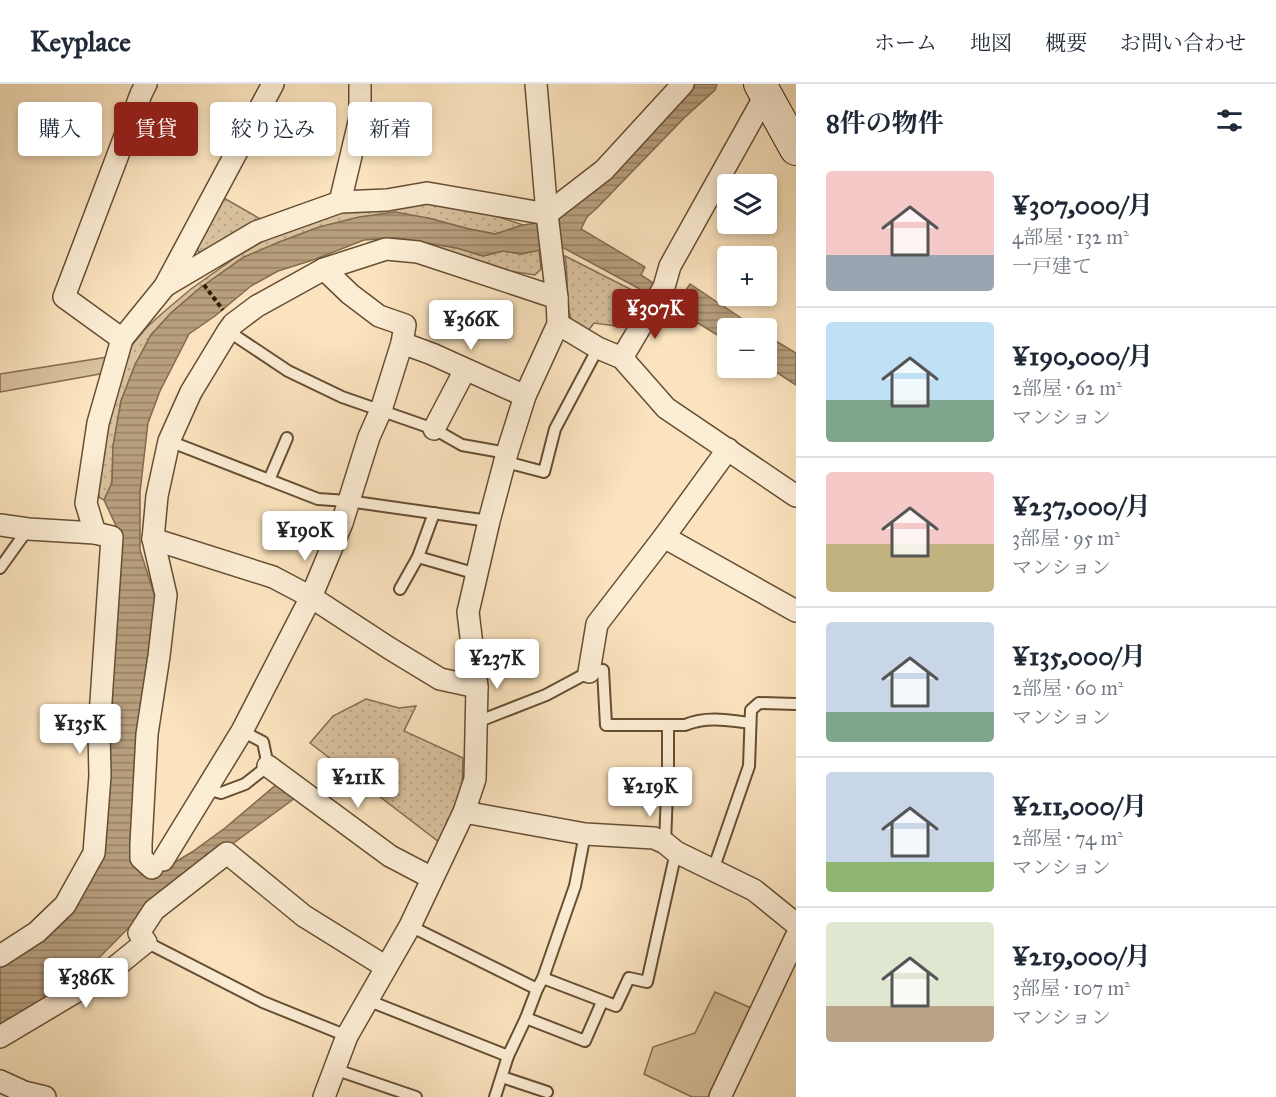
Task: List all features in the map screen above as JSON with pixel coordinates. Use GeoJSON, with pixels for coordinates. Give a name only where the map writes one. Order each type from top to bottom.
{"type":"FeatureCollection","features":[{"type":"Feature","properties":{"kind":"street"},"geometry":{"type":"LineString","coordinates":[[122,339],[64,297],[146,84]]}},
{"type":"Feature","properties":{"kind":"street"},"geometry":{"type":"LineString","coordinates":[[95,532],[86,503],[98,423],[122,339],[165,286],[273,84]]}},
{"type":"Feature","properties":{"kind":"street"},"geometry":{"type":"LineString","coordinates":[[340,202],[360,118],[360,84]]}},
{"type":"Feature","properties":{"kind":"street"},"geometry":{"type":"LineString","coordinates":[[324,1097],[347,1036],[410,926],[464,812],[475,779],[477,687],[468,612],[489,521],[525,396],[558,324],[536,84]]}},
{"type":"Feature","properties":{"kind":"street"},"geometry":{"type":"LineString","coordinates":[[165,286],[256,232],[340,202],[387,200],[427,193],[547,214],[604,170],[683,84]]}},
{"type":"Feature","properties":{"kind":"street"},"geometry":{"type":"LineString","coordinates":[[763,89],[796,149]]}},
{"type":"Feature","properties":{"kind":"street"},"geometry":{"type":"LineString","coordinates":[[622,358],[660,295],[670,266],[763,89]]}},
{"type":"Feature","properties":{"kind":"street"},"geometry":{"type":"LineString","coordinates":[[324,270],[379,316],[405,325],[402,343],[342,523],[311,597],[242,731],[158,864],[141,858],[147,734],[166,595],[153,539],[157,496],[169,441],[191,392],[230,328],[257,306],[324,270],[386,249],[418,252],[557,298]]}},
{"type":"Feature","properties":{"kind":"street"},"geometry":{"type":"LineString","coordinates":[[558,324],[598,348],[622,358],[666,408],[796,496]]}},
{"type":"Feature","properties":{"kind":"street"},"geometry":{"type":"LineString","coordinates":[[402,343],[525,396]]}},
{"type":"Feature","properties":{"kind":"street"},"geometry":{"type":"LineString","coordinates":[[434,429],[465,370]]}},
{"type":"Feature","properties":{"kind":"street"},"geometry":{"type":"LineString","coordinates":[[590,672],[597,624],[728,449]]}},
{"type":"Feature","properties":{"kind":"street"},"geometry":{"type":"LineString","coordinates":[[0,525],[28,529],[95,532],[112,537],[99,731],[100,776],[94,853],[65,905],[37,932],[0,956]]}},
{"type":"Feature","properties":{"kind":"street"},"geometry":{"type":"LineString","coordinates":[[664,537],[796,611]]}},
{"type":"Feature","properties":{"kind":"street"},"geometry":{"type":"LineString","coordinates":[[153,539],[273,577],[311,597],[441,679],[477,687]]}},
{"type":"Feature","properties":{"kind":"street"},"geometry":{"type":"LineString","coordinates":[[268,766],[390,856],[432,878]]}},
{"type":"Feature","properties":{"kind":"street"},"geometry":{"type":"LineString","coordinates":[[464,812],[585,834],[654,838],[754,890],[796,924]]}},
{"type":"Feature","properties":{"kind":"street"},"geometry":{"type":"LineString","coordinates":[[0,1037],[109,972],[146,942],[139,933],[154,910],[227,853],[304,916],[386,967]]}},
{"type":"Feature","properties":{"kind":"street"},"geometry":{"type":"LineString","coordinates":[[720,1097],[796,937]]}},
{"type":"Feature","properties":{"kind":"street"},"geometry":{"type":"LineString","coordinates":[[0,1081],[30,1095]]}},
{"type":"Feature","properties":{"kind":"lane"},"geometry":{"type":"LineString","coordinates":[[230,328],[295,375],[342,397],[434,429],[462,445],[544,472],[555,429],[598,348]]}},
{"type":"Feature","properties":{"kind":"lane"},"geometry":{"type":"LineString","coordinates":[[270,480],[287,438]]}},
{"type":"Feature","properties":{"kind":"lane"},"geometry":{"type":"LineString","coordinates":[[169,441],[318,499],[348,501],[489,521]]}},
{"type":"Feature","properties":{"kind":"lane"},"geometry":{"type":"LineString","coordinates":[[400,589],[418,557],[434,513]]}},
{"type":"Feature","properties":{"kind":"lane"},"geometry":{"type":"LineString","coordinates":[[0,568],[28,529]]}},
{"type":"Feature","properties":{"kind":"lane"},"geometry":{"type":"LineString","coordinates":[[418,557],[477,574]]}},
{"type":"Feature","properties":{"kind":"lane"},"geometry":{"type":"LineString","coordinates":[[477,722],[546,695],[590,672],[603,670],[606,725],[685,726],[693,722],[717,719],[750,723]]}},
{"type":"Feature","properties":{"kind":"lane"},"geometry":{"type":"LineString","coordinates":[[713,870],[748,766],[751,710],[759,703],[796,704]]}},
{"type":"Feature","properties":{"kind":"lane"},"geometry":{"type":"LineString","coordinates":[[543,978],[616,1006],[629,978],[647,982],[671,848],[668,725]]}},
{"type":"Feature","properties":{"kind":"lane"},"geometry":{"type":"LineString","coordinates":[[206,789],[221,793],[245,784],[268,766],[263,742],[242,731]]}},
{"type":"Feature","properties":{"kind":"lane"},"geometry":{"type":"LineString","coordinates":[[495,1097],[508,1056],[543,978],[575,886],[585,834]]}},
{"type":"Feature","properties":{"kind":"lane"},"geometry":{"type":"LineString","coordinates":[[410,926],[537,989]]}},
{"type":"Feature","properties":{"kind":"lane"},"geometry":{"type":"LineString","coordinates":[[146,942],[263,1002],[347,1036]]}},
{"type":"Feature","properties":{"kind":"lane"},"geometry":{"type":"LineString","coordinates":[[367,1000],[508,1056]]}},
{"type":"Feature","properties":{"kind":"lane"},"geometry":{"type":"LineString","coordinates":[[526,1018],[585,1041],[602,1002]]}},
{"type":"Feature","properties":{"kind":"lane"},"geometry":{"type":"LineString","coordinates":[[334,1069],[416,1097]]}},
{"type":"Feature","properties":{"kind":"lane"},"geometry":{"type":"LineString","coordinates":[[502,1077],[547,1092]]}},
{"type":"Feature","properties":{"kind":"path"},"geometry":{"type":"LineString","coordinates":[[193,270],[230,328]]}},
{"type":"Feature","properties":{"kind":"shaded area"},"geometry":{"type":"Polygon","coordinates":[[[690,84],[717,84],[715,90],[684,118],[587,217],[581,229],[645,267],[641,275],[679,300],[690,284],[717,302],[717,306],[723,306],[741,318],[717,318],[717,335],[662,301],[560,246],[521,254],[503,251],[483,256],[457,248],[396,238],[364,240],[278,271],[251,286],[189,334],[160,391],[148,423],[140,492],[140,550],[158,606],[132,851],[167,867],[225,828],[277,784],[295,798],[156,900],[89,968],[23,1012],[0,1024],[0,962],[86,885],[118,530],[104,500],[112,483],[113,446],[121,401],[135,365],[151,335],[171,313],[200,288],[244,257],[319,227],[359,217],[395,212],[495,234],[523,225],[558,220],[567,206],[690,84]]]}},
{"type":"Feature","properties":{"kind":"shaded area"},"geometry":{"type":"Polygon","coordinates":[[[222,197],[264,221],[204,255],[198,251],[196,244],[222,197]]]}},
{"type":"Feature","properties":{"kind":"shaded area"},"geometry":{"type":"Polygon","coordinates":[[[419,202],[496,216],[523,225],[495,234],[428,218],[244,257],[200,288],[171,313],[151,335],[135,365],[121,401],[113,446],[112,483],[104,500],[100,498],[96,490],[117,379],[132,345],[148,326],[191,289],[239,255],[265,240],[348,207],[419,202]]]}},
{"type":"Feature","properties":{"kind":"shaded area"},"geometry":{"type":"Polygon","coordinates":[[[423,242],[457,248],[483,256],[503,251],[521,254],[539,250],[541,269],[535,275],[485,267],[423,242]]]}},
{"type":"Feature","properties":{"kind":"shaded area"},"geometry":{"type":"Polygon","coordinates":[[[565,256],[648,298],[631,328],[594,323],[585,335],[576,328],[569,310],[565,256]]]}},
{"type":"Feature","properties":{"kind":"shaded area"},"geometry":{"type":"Polygon","coordinates":[[[777,342],[796,353],[796,385],[777,373],[777,342]]]}},
{"type":"Feature","properties":{"kind":"shaded area"},"geometry":{"type":"Polygon","coordinates":[[[108,357],[105,373],[0,392],[0,374],[108,357]]]}},
{"type":"Feature","properties":{"kind":"shaded area"},"geometry":{"type":"Polygon","coordinates":[[[366,699],[399,708],[416,706],[404,731],[463,758],[462,791],[439,842],[310,743],[333,716],[366,699]]]}},
{"type":"Feature","properties":{"kind":"shaded area"},"geometry":{"type":"Polygon","coordinates":[[[715,992],[751,1008],[710,1097],[692,1097],[644,1074],[653,1047],[695,1033],[715,992]]]}}]}
